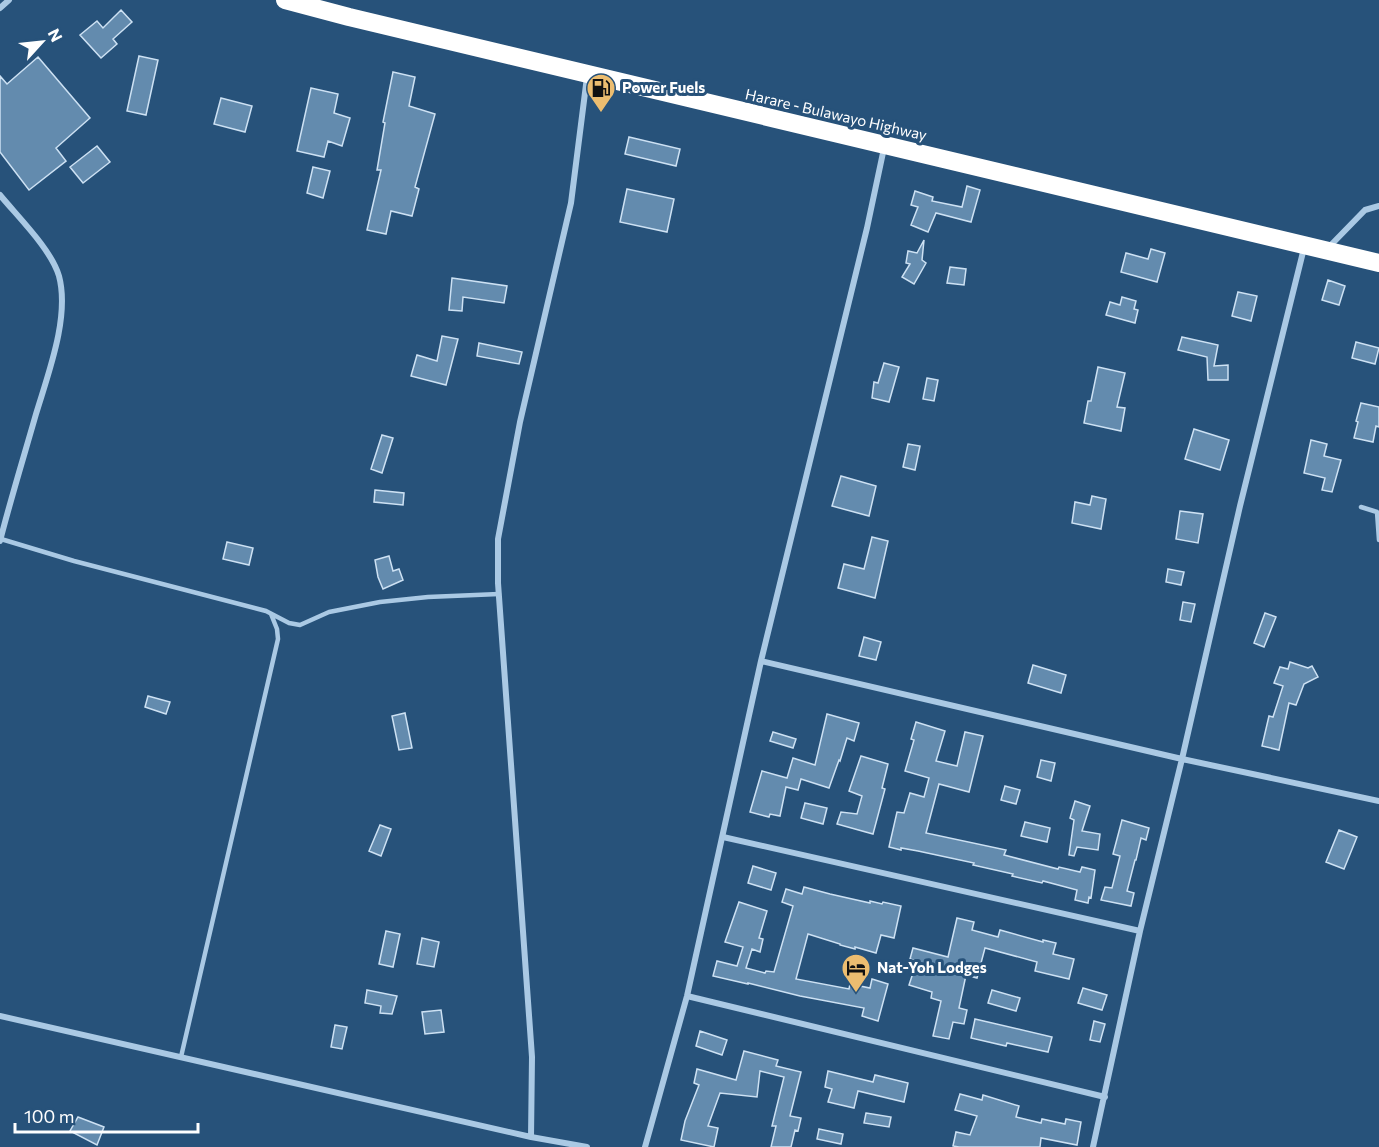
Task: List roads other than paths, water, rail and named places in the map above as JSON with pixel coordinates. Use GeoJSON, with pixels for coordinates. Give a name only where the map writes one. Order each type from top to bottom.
{"type":"FeatureCollection","features":[{"type":"Feature","properties":{"kind":"highway","name":"Harare - Bulawayo Highway"},"geometry":{"type":"LineString","coordinates":[[285,0],[1379,263]]}},
{"type":"Feature","properties":{"kind":"street"},"geometry":{"type":"LineString","coordinates":[[0,8],[9,0]]}},
{"type":"Feature","properties":{"kind":"street"},"geometry":{"type":"LineString","coordinates":[[531,1137],[532,1057],[499,594],[498,539],[520,422],[571,203],[588,74]]}},
{"type":"Feature","properties":{"kind":"street"},"geometry":{"type":"LineString","coordinates":[[645,1147],[687,996],[761,661],[885,145]]}},
{"type":"Feature","properties":{"kind":"street"},"geometry":{"type":"LineString","coordinates":[[0,195],[50,258],[58,274],[62,306],[55,350],[3,518],[0,540]]}},
{"type":"Feature","properties":{"kind":"street"},"geometry":{"type":"LineString","coordinates":[[1326,251],[1365,210],[1379,206]]}},
{"type":"Feature","properties":{"kind":"street"},"geometry":{"type":"LineString","coordinates":[[1093,1147],[1140,931],[1240,506],[1305,246]]}},
{"type":"Feature","properties":{"kind":"street"},"geometry":{"type":"LineString","coordinates":[[761,661],[1182,759],[1379,801]]}},
{"type":"Feature","properties":{"kind":"street"},"geometry":{"type":"LineString","coordinates":[[723,837],[1140,931]]}},
{"type":"Feature","properties":{"kind":"street"},"geometry":{"type":"LineString","coordinates":[[687,996],[1105,1096]]}},
{"type":"Feature","properties":{"kind":"street"},"geometry":{"type":"LineString","coordinates":[[0,1016],[531,1137],[587,1147]]}},
{"type":"Feature","properties":{"kind":"lane"},"geometry":{"type":"LineString","coordinates":[[1361,507],[1377,512],[1379,540]]}},
{"type":"Feature","properties":{"kind":"lane"},"geometry":{"type":"LineString","coordinates":[[0,540],[225,600],[300,625],[329,612],[380,602],[499,594]]}},
{"type":"Feature","properties":{"kind":"lane"},"geometry":{"type":"LineString","coordinates":[[181,1057],[278,639],[277,628],[271,614]]}},
{"type":"Feature","properties":{"kind":"place","name":"Power Fuels"},"geometry":{"type":"Point","coordinates":[601,114]}},
{"type":"Feature","properties":{"kind":"place","name":"Nat-Yoh Lodges"},"geometry":{"type":"Point","coordinates":[856,994]}}]}
